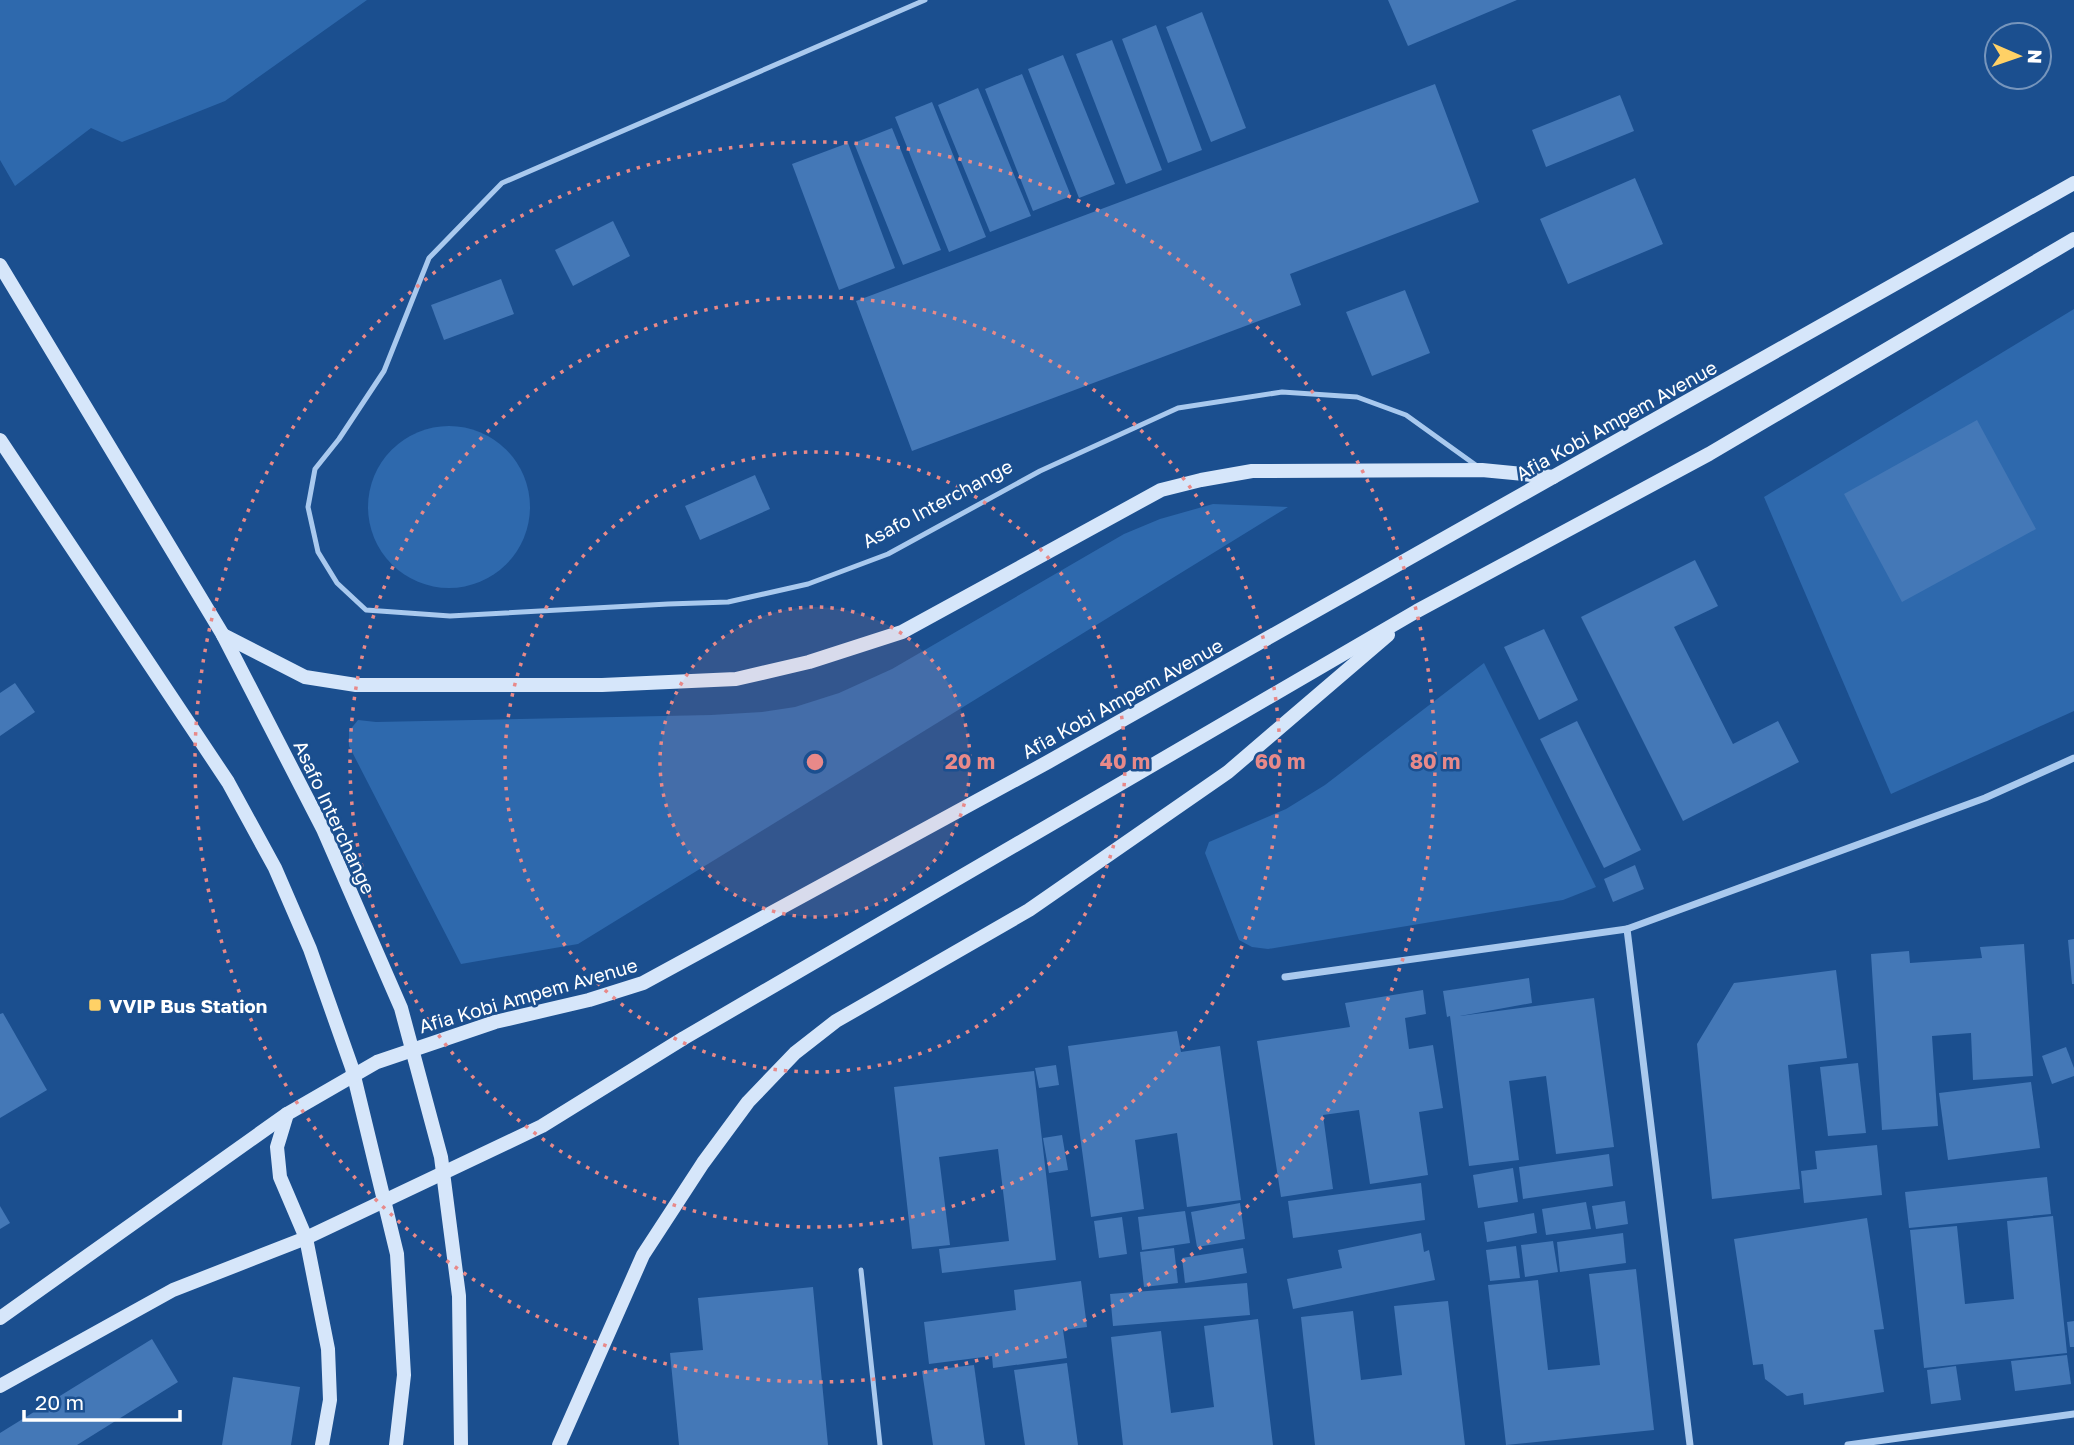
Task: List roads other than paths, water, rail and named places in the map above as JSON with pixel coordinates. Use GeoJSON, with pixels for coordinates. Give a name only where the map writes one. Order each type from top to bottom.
{"type":"FeatureCollection","features":[{"type":"Feature","properties":{"kind":"main road","name":"Afia Kobi Ampem Avenue"},"geometry":{"type":"LineString","coordinates":[[0,1318],[287,1114],[377,1062],[495,1022],[643,984],[1048,762],[2074,183]]}},
{"type":"Feature","properties":{"kind":"main road"},"geometry":{"type":"LineString","coordinates":[[0,1386],[173,1290],[306,1238],[542,1126],[684,1038],[1417,611],[1709,454],[2074,239]]}},
{"type":"Feature","properties":{"kind":"main road","name":"Asafo Interchange"},"geometry":{"type":"LineString","coordinates":[[0,265],[223,635],[323,829],[401,1008],[441,1157],[459,1296],[461,1445]]}},
{"type":"Feature","properties":{"kind":"main road"},"geometry":{"type":"LineString","coordinates":[[0,440],[228,782],[275,868],[310,949],[352,1068],[397,1254],[404,1375],[396,1445]]}},
{"type":"Feature","properties":{"kind":"main road"},"geometry":{"type":"LineString","coordinates":[[223,635],[305,677],[356,685],[601,685],[736,679],[809,662],[902,632],[1161,490],[1201,480],[1252,471],[1482,470],[1553,477]]}},
{"type":"Feature","properties":{"kind":"main road"},"geometry":{"type":"LineString","coordinates":[[559,1445],[643,1255],[703,1163],[748,1102],[795,1053],[836,1021],[1030,910],[1228,772],[1417,611]]}},
{"type":"Feature","properties":{"kind":"main road"},"geometry":{"type":"LineString","coordinates":[[287,1114],[278,1146],[280,1177],[306,1238],[328,1349],[330,1400],[322,1445]]}},
{"type":"Feature","properties":{"kind":"street"},"geometry":{"type":"LineString","coordinates":[[1284,977],[1627,929],[1985,798],[2074,758]]}},
{"type":"Feature","properties":{"kind":"street"},"geometry":{"type":"LineString","coordinates":[[1627,929],[1690,1445]]}},
{"type":"Feature","properties":{"kind":"street"},"geometry":{"type":"LineString","coordinates":[[1848,1445],[2074,1414]]}},
{"type":"Feature","properties":{"kind":"lane","name":"Asafo Interchange"},"geometry":{"type":"LineString","coordinates":[[925,0],[502,183],[429,258],[384,371],[339,439],[315,468],[307,507],[318,552],[337,583],[366,610],[450,617],[728,602],[808,583],[888,554],[1040,471],[1178,408],[1282,392],[1357,397],[1406,415],[1482,470]]}},
{"type":"Feature","properties":{"kind":"lane"},"geometry":{"type":"LineString","coordinates":[[861,1270],[880,1445]]}},
{"type":"Feature","properties":{"kind":"place","name":"VVIP Bus Station"},"geometry":{"type":"Point","coordinates":[95,1005]}}]}
